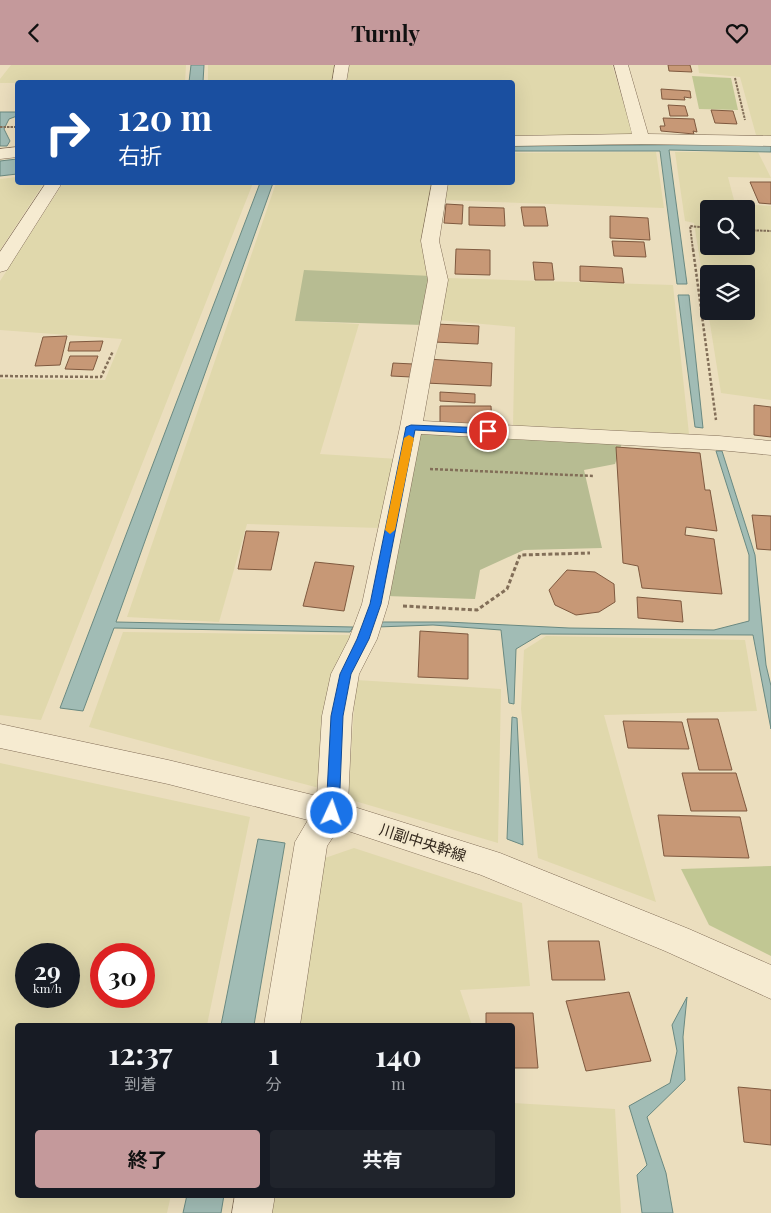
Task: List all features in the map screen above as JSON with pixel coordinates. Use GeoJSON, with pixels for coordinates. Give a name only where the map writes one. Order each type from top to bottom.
{"type":"FeatureCollection","features":[{"type":"Feature","properties":{"kind":"street"},"geometry":{"type":"LineString","coordinates":[[340,80],[342,65]]}},
{"type":"Feature","properties":{"kind":"street"},"geometry":{"type":"LineString","coordinates":[[621,65],[641,139]]}},
{"type":"Feature","properties":{"kind":"street"},"geometry":{"type":"LineString","coordinates":[[515,141],[641,139],[766,146]]}},
{"type":"Feature","properties":{"kind":"street"},"geometry":{"type":"LineString","coordinates":[[0,154],[15,152]]}},
{"type":"Feature","properties":{"kind":"street"},"geometry":{"type":"LineString","coordinates":[[0,266],[53,185]]}},
{"type":"Feature","properties":{"kind":"street"},"geometry":{"type":"LineString","coordinates":[[282,1023],[311,842],[332,813],[337,716],[345,674],[363,639],[375,604],[411,427],[438,280],[430,241],[440,185]]}},
{"type":"Feature","properties":{"kind":"street"},"geometry":{"type":"LineString","coordinates":[[411,427],[719,443],[771,448]]}},
{"type":"Feature","properties":{"kind":"street","name":"川副中央幹線"},"geometry":{"type":"LineString","coordinates":[[0,736],[168,772],[332,813],[488,863],[677,940],[771,982]]}},
{"type":"Feature","properties":{"kind":"street"},"geometry":{"type":"LineString","coordinates":[[252,1213],[254,1198]]}},
{"type":"Feature","properties":{"kind":"path"},"geometry":{"type":"LineString","coordinates":[[734,78],[766,146]]}},
{"type":"Feature","properties":{"kind":"path"},"geometry":{"type":"LineString","coordinates":[[0,127],[15,127]]}},
{"type":"Feature","properties":{"kind":"path"},"geometry":{"type":"LineString","coordinates":[[700,227],[690,227],[719,443]]}},
{"type":"Feature","properties":{"kind":"path"},"geometry":{"type":"LineString","coordinates":[[755,230],[771,231]]}},
{"type":"Feature","properties":{"kind":"path"},"geometry":{"type":"LineString","coordinates":[[0,375],[101,377],[113,351]]}},
{"type":"Feature","properties":{"kind":"path"},"geometry":{"type":"LineString","coordinates":[[402,468],[594,476]]}},
{"type":"Feature","properties":{"kind":"path"},"geometry":{"type":"LineString","coordinates":[[375,604],[477,610],[507,589],[520,555],[590,553]]}},
{"type":"Feature","properties":{"kind":"shaded area"},"geometry":{"type":"Polygon","coordinates":[[[11,65],[186,65],[185,80],[15,80],[15,83],[0,83],[0,79],[11,65]]]}},
{"type":"Feature","properties":{"kind":"shaded area"},"geometry":{"type":"Polygon","coordinates":[[[208,65],[335,65],[332,80],[208,80],[208,65]]]}},
{"type":"Feature","properties":{"kind":"shaded area"},"geometry":{"type":"Polygon","coordinates":[[[349,65],[612,65],[633,134],[515,136],[515,80],[347,80],[349,65]]]}},
{"type":"Feature","properties":{"kind":"shaded area"},"geometry":{"type":"Polygon","coordinates":[[[698,65],[771,65],[771,136],[756,135],[740,77],[699,73],[698,65]]]}},
{"type":"Feature","properties":{"kind":"shaded area"},"geometry":{"type":"Polygon","coordinates":[[[656,152],[664,208],[442,200],[446,185],[515,185],[515,153],[656,152]]]}},
{"type":"Feature","properties":{"kind":"shaded area"},"geometry":{"type":"Polygon","coordinates":[[[675,152],[758,152],[771,178],[728,177],[734,200],[700,200],[700,255],[755,255],[755,205],[771,206],[771,400],[721,393],[709,320],[755,320],[755,265],[701,265],[694,223],[685,221],[675,152]]]}},
{"type":"Feature","properties":{"kind":"shaded area"},"geometry":{"type":"Polygon","coordinates":[[[15,177],[15,185],[43,185],[0,250],[0,179],[15,177]]]}},
{"type":"Feature","properties":{"kind":"shaded area"},"geometry":{"type":"Polygon","coordinates":[[[62,185],[252,185],[41,720],[0,715],[0,379],[105,380],[122,339],[0,330],[0,281],[62,185]]]}},
{"type":"Feature","properties":{"kind":"shaded area"},"geometry":{"type":"Polygon","coordinates":[[[275,185],[433,185],[422,243],[431,276],[295,321],[359,324],[320,454],[398,459],[380,528],[247,524],[219,622],[127,617],[275,185]]]}},
{"type":"Feature","properties":{"kind":"shaded area"},"geometry":{"type":"Polygon","coordinates":[[[447,278],[673,285],[689,434],[513,426],[515,327],[439,320],[447,278]]]}},
{"type":"Feature","properties":{"kind":"shaded area"},"geometry":{"type":"Polygon","coordinates":[[[123,632],[352,635],[319,788],[89,727],[123,632]]]}},
{"type":"Feature","properties":{"kind":"shaded area"},"geometry":{"type":"Polygon","coordinates":[[[546,636],[745,640],[757,711],[604,715],[656,902],[538,858],[521,709],[524,650],[546,636]]]}},
{"type":"Feature","properties":{"kind":"shaded area"},"geometry":{"type":"Polygon","coordinates":[[[356,680],[501,689],[498,843],[348,799],[356,680]]]}},
{"type":"Feature","properties":{"kind":"shaded area"},"geometry":{"type":"Polygon","coordinates":[[[0,763],[250,817],[207,1023],[15,1023],[15,1198],[170,1198],[167,1213],[0,1213],[0,763]]]}},
{"type":"Feature","properties":{"kind":"shaded area"},"geometry":{"type":"Polygon","coordinates":[[[354,848],[522,903],[530,986],[460,990],[471,1023],[299,1023],[325,858],[354,848]]]}},
{"type":"Feature","properties":{"kind":"shaded area"},"geometry":{"type":"Polygon","coordinates":[[[515,1103],[615,1109],[621,1213],[270,1213],[272,1198],[515,1198],[515,1103]]]}},
{"type":"Feature","properties":{"kind":"green space"},"geometry":{"type":"Polygon","coordinates":[[[692,76],[731,78],[738,110],[699,109],[692,76]]]}},
{"type":"Feature","properties":{"kind":"green space"},"geometry":{"type":"Polygon","coordinates":[[[304,270],[431,276],[423,325],[295,321],[304,270]]]}},
{"type":"Feature","properties":{"kind":"green space"},"geometry":{"type":"Polygon","coordinates":[[[418,432],[622,443],[615,464],[584,470],[602,548],[524,550],[480,570],[475,599],[386,596],[418,432]]]}},
{"type":"Feature","properties":{"kind":"green space"},"geometry":{"type":"Polygon","coordinates":[[[771,866],[771,956],[709,925],[681,869],[771,866]]]}},
{"type":"Feature","properties":{"kind":"water"},"geometry":{"type":"Polygon","coordinates":[[[191,65],[204,65],[203,80],[189,80],[191,65]]]}},
{"type":"Feature","properties":{"kind":"water"},"geometry":{"type":"Polygon","coordinates":[[[0,112],[15,112],[15,117],[9,119],[4,129],[10,141],[7,146],[0,146],[0,112]]]}},
{"type":"Feature","properties":{"kind":"water"},"geometry":{"type":"Polygon","coordinates":[[[765,144],[771,145],[771,152],[669,150],[687,284],[677,284],[660,151],[515,151],[515,146],[765,144]]]}},
{"type":"Feature","properties":{"kind":"water"},"geometry":{"type":"Polygon","coordinates":[[[15,159],[15,174],[0,176],[0,161],[15,159]]]}},
{"type":"Feature","properties":{"kind":"water"},"geometry":{"type":"Polygon","coordinates":[[[259,185],[272,185],[116,622],[353,627],[350,632],[114,628],[83,711],[60,708],[259,185]]]}},
{"type":"Feature","properties":{"kind":"water"},"geometry":{"type":"Polygon","coordinates":[[[678,295],[689,295],[703,428],[695,427],[678,295]]]}},
{"type":"Feature","properties":{"kind":"water"},"geometry":{"type":"Polygon","coordinates":[[[716,451],[722,451],[755,555],[766,665],[771,686],[771,729],[753,635],[541,634],[516,649],[514,704],[509,703],[501,630],[433,625],[377,627],[379,622],[447,622],[569,628],[714,630],[749,621],[749,555],[716,451]]]}},
{"type":"Feature","properties":{"kind":"water"},"geometry":{"type":"Polygon","coordinates":[[[512,717],[517,718],[523,845],[507,839],[512,717]]]}},
{"type":"Feature","properties":{"kind":"water"},"geometry":{"type":"Polygon","coordinates":[[[258,839],[285,843],[254,1023],[221,1023],[258,839]]]}},
{"type":"Feature","properties":{"kind":"water"},"geometry":{"type":"Polygon","coordinates":[[[687,997],[683,1037],[685,1080],[647,1117],[666,1173],[673,1213],[642,1213],[637,1175],[647,1165],[629,1106],[670,1083],[677,1051],[672,1025],[687,997]]]}},
{"type":"Feature","properties":{"kind":"water"},"geometry":{"type":"Polygon","coordinates":[[[186,1198],[224,1198],[221,1213],[183,1213],[186,1198]]]}},
{"type":"Feature","properties":{"kind":"building"},"geometry":{"type":"Polygon","coordinates":[[[668,65],[690,65],[692,72],[669,71],[668,65]]]}},
{"type":"Feature","properties":{"kind":"building"},"geometry":{"type":"Polygon","coordinates":[[[661,89],[690,91],[691,98],[684,97],[685,100],[662,99],[661,89]]]}},
{"type":"Feature","properties":{"kind":"building"},"geometry":{"type":"Polygon","coordinates":[[[668,105],[685,106],[688,116],[670,116],[668,105]]]}},
{"type":"Feature","properties":{"kind":"building"},"geometry":{"type":"Polygon","coordinates":[[[711,110],[733,111],[737,124],[715,123],[711,110]]]}},
{"type":"Feature","properties":{"kind":"building"},"geometry":{"type":"Polygon","coordinates":[[[663,118],[694,119],[697,132],[693,131],[694,134],[661,131],[660,126],[665,126],[663,118]]]}},
{"type":"Feature","properties":{"kind":"building"},"geometry":{"type":"Polygon","coordinates":[[[750,182],[771,182],[771,204],[759,203],[750,182]]]}},
{"type":"Feature","properties":{"kind":"building"},"geometry":{"type":"Polygon","coordinates":[[[446,204],[463,205],[462,224],[444,223],[446,204]]]}},
{"type":"Feature","properties":{"kind":"building"},"geometry":{"type":"Polygon","coordinates":[[[469,207],[504,208],[505,226],[469,225],[469,207]]]}},
{"type":"Feature","properties":{"kind":"building"},"geometry":{"type":"Polygon","coordinates":[[[521,207],[545,207],[548,226],[524,226],[521,207]]]}},
{"type":"Feature","properties":{"kind":"building"},"geometry":{"type":"Polygon","coordinates":[[[610,216],[648,218],[650,240],[610,238],[610,216]]]}},
{"type":"Feature","properties":{"kind":"building"},"geometry":{"type":"Polygon","coordinates":[[[612,241],[644,242],[646,257],[614,256],[612,241]]]}},
{"type":"Feature","properties":{"kind":"building"},"geometry":{"type":"Polygon","coordinates":[[[456,249],[490,250],[490,275],[455,274],[456,249]]]}},
{"type":"Feature","properties":{"kind":"building"},"geometry":{"type":"Polygon","coordinates":[[[533,262],[552,263],[554,280],[535,280],[533,262]]]}},
{"type":"Feature","properties":{"kind":"building"},"geometry":{"type":"Polygon","coordinates":[[[580,266],[622,268],[624,283],[580,281],[580,266]]]}},
{"type":"Feature","properties":{"kind":"building"},"geometry":{"type":"Polygon","coordinates":[[[436,324],[479,326],[478,344],[434,342],[436,324]]]}},
{"type":"Feature","properties":{"kind":"building"},"geometry":{"type":"Polygon","coordinates":[[[67,336],[60,365],[35,366],[43,337],[67,336]]]}},
{"type":"Feature","properties":{"kind":"building"},"geometry":{"type":"Polygon","coordinates":[[[103,341],[100,351],[68,351],[70,342],[103,341]]]}},
{"type":"Feature","properties":{"kind":"building"},"geometry":{"type":"Polygon","coordinates":[[[70,356],[98,356],[93,370],[65,369],[70,356]]]}},
{"type":"Feature","properties":{"kind":"building"},"geometry":{"type":"Polygon","coordinates":[[[427,359],[492,363],[491,386],[425,383],[427,359]]]}},
{"type":"Feature","properties":{"kind":"building"},"geometry":{"type":"Polygon","coordinates":[[[393,363],[413,364],[411,377],[391,376],[393,363]]]}},
{"type":"Feature","properties":{"kind":"building"},"geometry":{"type":"Polygon","coordinates":[[[440,392],[475,394],[475,403],[440,401],[440,392]]]}},
{"type":"Feature","properties":{"kind":"building"},"geometry":{"type":"Polygon","coordinates":[[[754,405],[771,407],[771,437],[754,435],[754,405]]]}},
{"type":"Feature","properties":{"kind":"building"},"geometry":{"type":"Polygon","coordinates":[[[440,406],[491,406],[492,424],[440,423],[440,406]]]}},
{"type":"Feature","properties":{"kind":"building"},"geometry":{"type":"Polygon","coordinates":[[[616,447],[700,453],[705,490],[710,490],[717,531],[686,527],[685,535],[714,539],[722,594],[642,588],[638,566],[623,563],[616,447]]]}},
{"type":"Feature","properties":{"kind":"building"},"geometry":{"type":"Polygon","coordinates":[[[752,515],[771,516],[771,550],[757,549],[752,515]]]}},
{"type":"Feature","properties":{"kind":"building"},"geometry":{"type":"Polygon","coordinates":[[[246,531],[279,532],[271,570],[238,569],[246,531]]]}},
{"type":"Feature","properties":{"kind":"building"},"geometry":{"type":"Polygon","coordinates":[[[315,562],[354,566],[344,611],[303,606],[315,562]]]}},
{"type":"Feature","properties":{"kind":"building"},"geometry":{"type":"Polygon","coordinates":[[[567,570],[595,572],[614,584],[615,602],[599,612],[576,615],[555,605],[549,590],[567,570]]]}},
{"type":"Feature","properties":{"kind":"building"},"geometry":{"type":"Polygon","coordinates":[[[637,597],[681,601],[683,622],[638,618],[637,597]]]}},
{"type":"Feature","properties":{"kind":"building"},"geometry":{"type":"Polygon","coordinates":[[[420,631],[468,634],[468,679],[418,677],[420,631]]]}},
{"type":"Feature","properties":{"kind":"building"},"geometry":{"type":"Polygon","coordinates":[[[687,719],[718,719],[732,770],[699,770],[687,719]]]}},
{"type":"Feature","properties":{"kind":"building"},"geometry":{"type":"Polygon","coordinates":[[[623,721],[682,722],[689,749],[628,748],[623,721]]]}},
{"type":"Feature","properties":{"kind":"building"},"geometry":{"type":"Polygon","coordinates":[[[682,773],[736,773],[747,811],[691,811],[682,773]]]}},
{"type":"Feature","properties":{"kind":"building"},"geometry":{"type":"Polygon","coordinates":[[[658,815],[740,817],[749,858],[664,856],[658,815]]]}},
{"type":"Feature","properties":{"kind":"building"},"geometry":{"type":"Polygon","coordinates":[[[548,941],[599,941],[605,980],[552,980],[548,941]]]}},
{"type":"Feature","properties":{"kind":"building"},"geometry":{"type":"Polygon","coordinates":[[[629,992],[651,1061],[586,1071],[566,1001],[629,992]]]}},
{"type":"Feature","properties":{"kind":"building"},"geometry":{"type":"Polygon","coordinates":[[[486,1013],[533,1013],[538,1068],[515,1068],[515,1023],[486,1023],[486,1013]]]}},
{"type":"Feature","properties":{"kind":"building"},"geometry":{"type":"Polygon","coordinates":[[[738,1087],[771,1090],[771,1145],[744,1142],[738,1087]]]}},
{"type":"Feature","properties":{"kind":"slow traffic"},"geometry":{"type":"LineString","coordinates":[[390,530],[409,438]]}},
{"type":"Feature","properties":{"kind":"route"},"geometry":{"type":"LineString","coordinates":[[332,813],[337,716],[345,674],[363,639],[375,604],[411,427],[488,431]]}}]}
